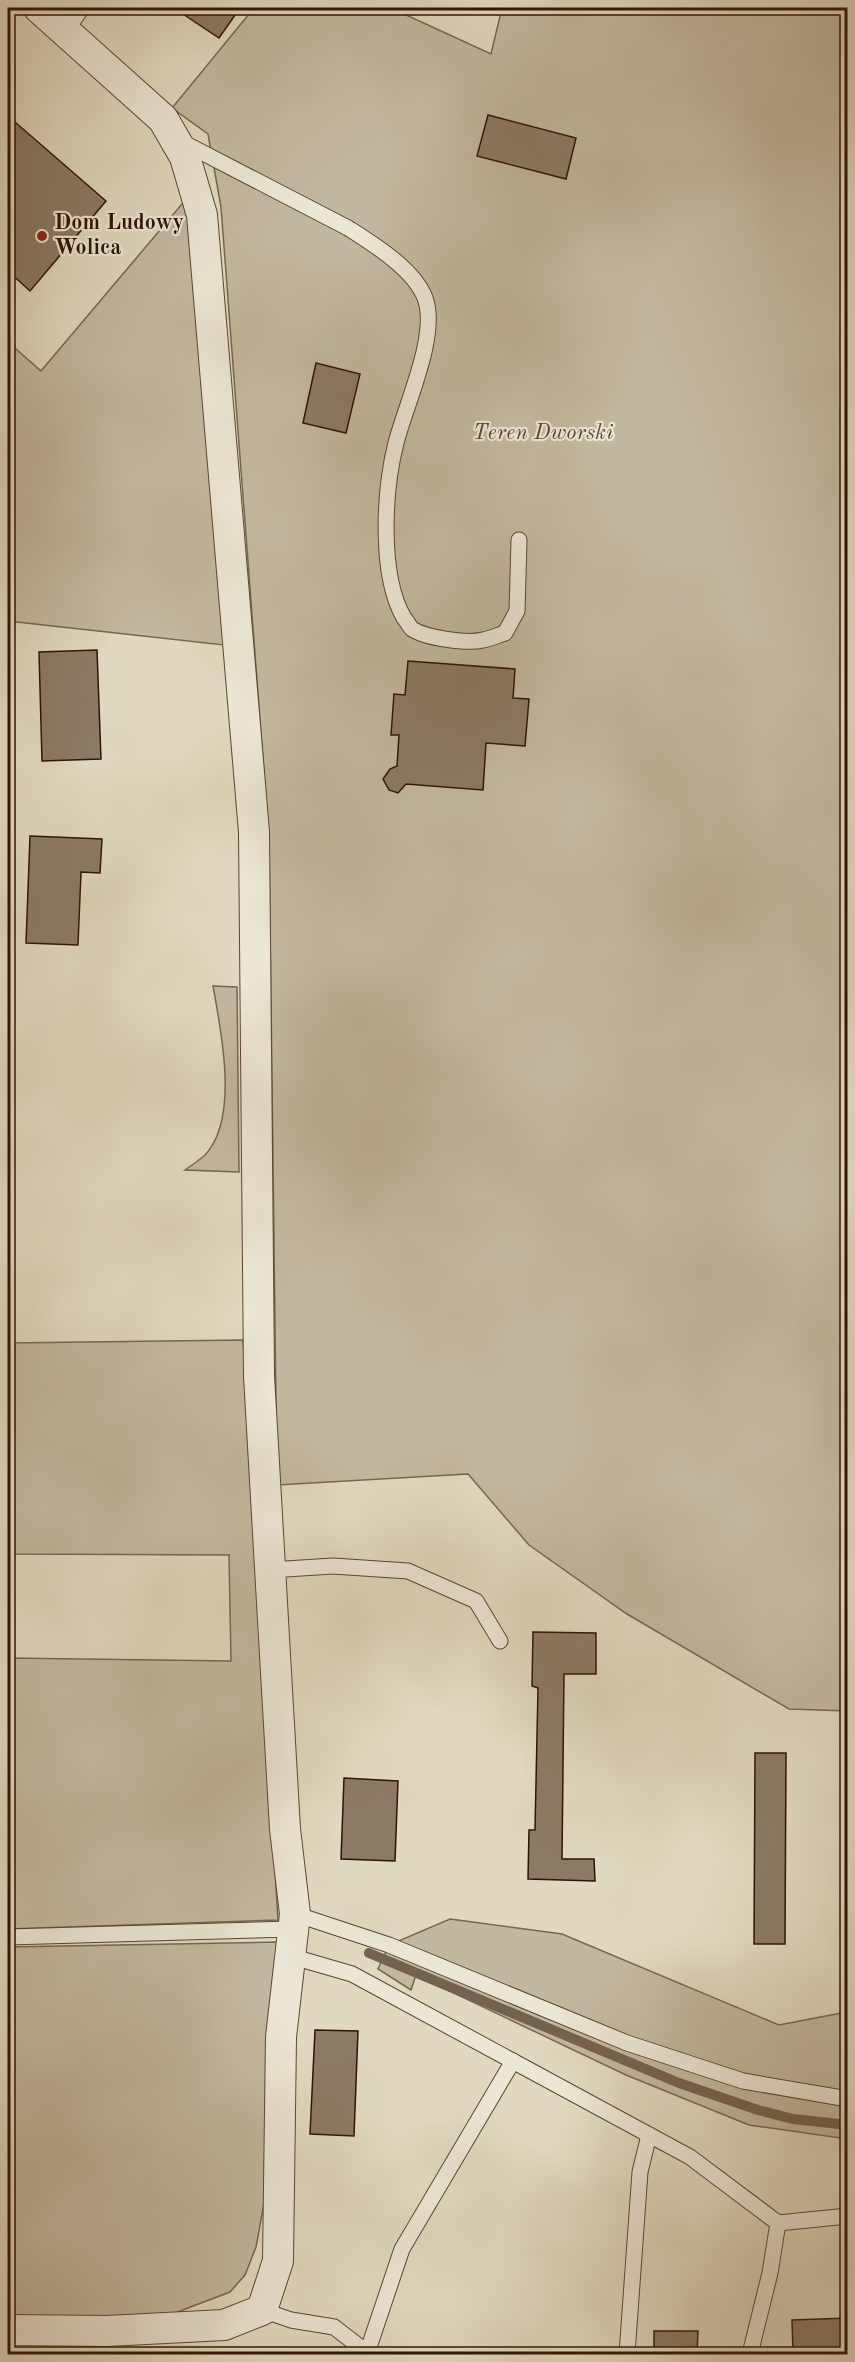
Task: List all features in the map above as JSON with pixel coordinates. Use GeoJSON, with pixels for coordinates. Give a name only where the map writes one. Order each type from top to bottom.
{"type":"FeatureCollection","features":[{"type":"Feature","properties":{"kind":"street"},"geometry":{"type":"LineString","coordinates":[[8,2330],[107,2331],[224,2325],[262,2310],[278,2261],[281,2037],[293,1933],[259,1376],[254,832],[202,215],[185,157],[163,119],[74,19],[39,8]]}},
{"type":"Feature","properties":{"kind":"lane"},"geometry":{"type":"LineString","coordinates":[[174,138],[348,228],[370,242],[411,277],[425,298],[429,327],[424,351],[395,445],[389,486],[387,531],[387,566],[399,609],[411,628],[437,638],[481,641],[505,633],[517,611],[519,540]]}},
{"type":"Feature","properties":{"kind":"lane"},"geometry":{"type":"LineString","coordinates":[[270,1570],[333,1566],[408,1571],[476,1601],[500,1641]]}},
{"type":"Feature","properties":{"kind":"lane"},"geometry":{"type":"LineString","coordinates":[[293,1933],[352,1974],[690,2157],[778,2223],[848,2217]]}},
{"type":"Feature","properties":{"kind":"lane"},"geometry":{"type":"LineString","coordinates":[[8,1937],[293,1933],[389,1946],[627,2043],[743,2081],[848,2099]]}},
{"type":"Feature","properties":{"kind":"lane"},"geometry":{"type":"LineString","coordinates":[[262,2310],[291,2320],[334,2326],[368,2354],[402,2249],[513,2061]]}},
{"type":"Feature","properties":{"kind":"lane"},"geometry":{"type":"LineString","coordinates":[[627,2355],[640,2172],[649,2135]]}},
{"type":"Feature","properties":{"kind":"lane"},"geometry":{"type":"LineString","coordinates":[[750,2355],[770,2273],[778,2223]]}},
{"type":"Feature","properties":{"kind":"green space","name":"Teren Dworski"},"geometry":{"type":"Polygon","coordinates":[[[254,8],[391,8],[491,54],[502,8],[847,8],[847,1711],[789,1709],[627,1614],[529,1545],[468,1474],[277,1485],[269,838],[221,207],[208,134],[172,108],[254,8]]]}},
{"type":"Feature","properties":{"kind":"green space"},"geometry":{"type":"Polygon","coordinates":[[[187,198],[224,645],[8,621],[8,342],[41,371],[187,198]]]}},
{"type":"Feature","properties":{"kind":"green space"},"geometry":{"type":"Polygon","coordinates":[[[213,986],[237,987],[239,1172],[185,1170],[204,1156],[215,1140],[222,1121],[225,1074],[213,986]]]}},
{"type":"Feature","properties":{"kind":"green space"},"geometry":{"type":"Polygon","coordinates":[[[243,1340],[278,1920],[8,1929],[8,1658],[231,1661],[229,1555],[8,1554],[8,1343],[243,1340]]]}},
{"type":"Feature","properties":{"kind":"green space"},"geometry":{"type":"Polygon","coordinates":[[[450,1919],[562,1934],[779,2025],[847,2012],[847,2139],[749,2125],[626,2075],[416,1975],[411,1990],[378,1969],[389,1945],[450,1919]]]}},
{"type":"Feature","properties":{"kind":"green space"},"geometry":{"type":"Polygon","coordinates":[[[279,1942],[265,2198],[256,2247],[245,2275],[230,2292],[159,2319],[8,2319],[8,1947],[279,1942]]]}},
{"type":"Feature","properties":{"kind":"building"},"geometry":{"type":"Polygon","coordinates":[[[174,8],[240,8],[219,38],[174,8]]]}},
{"type":"Feature","properties":{"kind":"building"},"geometry":{"type":"Polygon","coordinates":[[[488,115],[576,138],[566,179],[477,156],[488,115]]]}},
{"type":"Feature","properties":{"kind":"building","name":"Dom Ludowy Wolica"},"geometry":{"type":"Polygon","coordinates":[[[8,116],[106,201],[30,291],[8,271],[8,116]]]}},
{"type":"Feature","properties":{"kind":"building"},"geometry":{"type":"Polygon","coordinates":[[[316,363],[360,374],[346,433],[303,423],[316,363]]]}},
{"type":"Feature","properties":{"kind":"building"},"geometry":{"type":"Polygon","coordinates":[[[97,650],[101,759],[42,761],[39,652],[97,650]]]}},
{"type":"Feature","properties":{"kind":"building"},"geometry":{"type":"Polygon","coordinates":[[[408,661],[515,669],[513,698],[529,699],[525,746],[486,743],[483,790],[406,784],[398,793],[389,790],[383,779],[390,769],[397,766],[399,735],[391,735],[394,694],[405,695],[408,661]]]}},
{"type":"Feature","properties":{"kind":"building"},"geometry":{"type":"Polygon","coordinates":[[[30,836],[102,839],[100,873],[81,872],[78,945],[26,943],[30,836]]]}},
{"type":"Feature","properties":{"kind":"building"},"geometry":{"type":"Polygon","coordinates":[[[533,1632],[596,1633],[596,1674],[564,1674],[562,1859],[594,1859],[595,1881],[528,1879],[529,1830],[535,1830],[538,1688],[532,1686],[533,1632]]]}},
{"type":"Feature","properties":{"kind":"building"},"geometry":{"type":"Polygon","coordinates":[[[755,1753],[786,1753],[785,1944],[754,1944],[755,1753]]]}},
{"type":"Feature","properties":{"kind":"building"},"geometry":{"type":"Polygon","coordinates":[[[344,1778],[398,1781],[395,1861],[341,1859],[344,1778]]]}},
{"type":"Feature","properties":{"kind":"building"},"geometry":{"type":"Polygon","coordinates":[[[315,2030],[358,2031],[354,2136],[310,2134],[315,2030]]]}},
{"type":"Feature","properties":{"kind":"building"},"geometry":{"type":"Polygon","coordinates":[[[848,2318],[848,2354],[793,2354],[792,2320],[848,2318]]]}},
{"type":"Feature","properties":{"kind":"building"},"geometry":{"type":"Polygon","coordinates":[[[654,2331],[698,2331],[697,2354],[654,2354],[654,2331]]]}},
{"type":"Feature","properties":{"kind":"waterway"},"geometry":{"type":"LineString","coordinates":[[369,1953],[679,2083],[758,2110],[793,2119],[848,2125]]}},
{"type":"Feature","properties":{"kind":"place","name":"Dom Ludowy Wolica"},"geometry":{"type":"Point","coordinates":[42,236]}}]}
